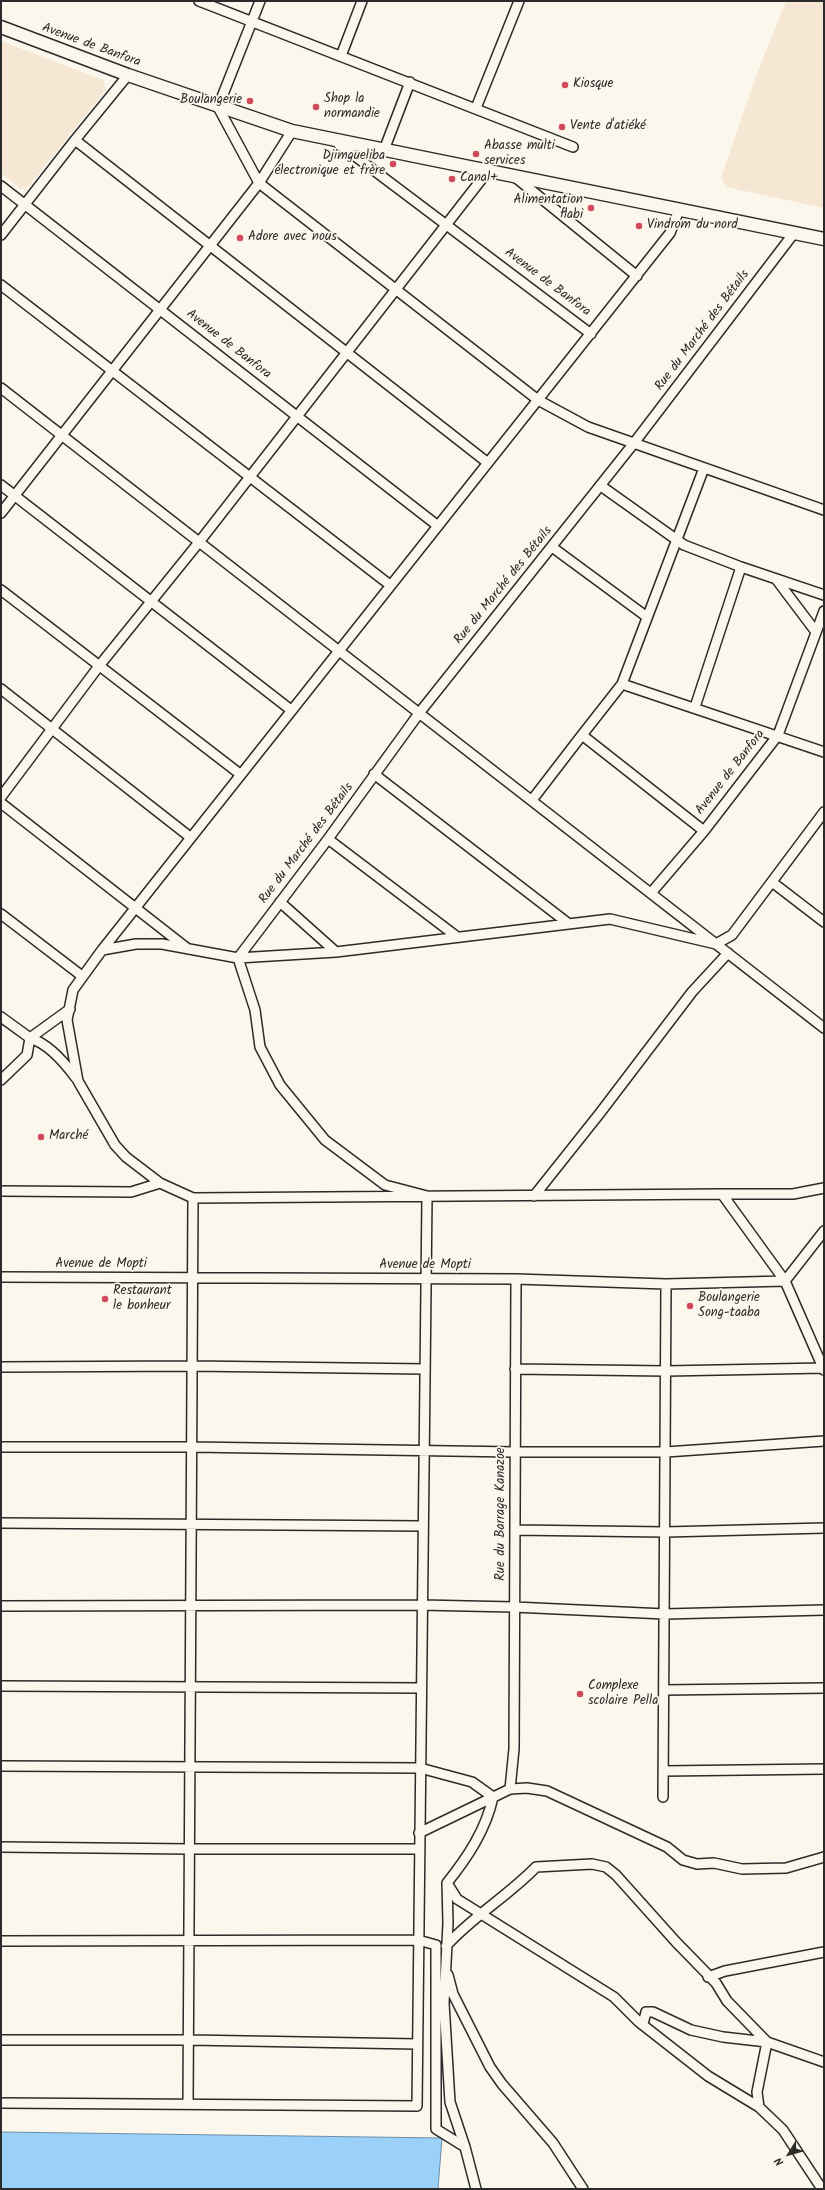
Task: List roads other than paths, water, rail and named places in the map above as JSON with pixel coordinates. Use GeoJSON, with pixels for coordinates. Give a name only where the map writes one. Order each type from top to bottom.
{"type":"FeatureCollection","features":[{"type":"Feature","properties":{"kind":"main road","name":"Avenue de Banfora"},"geometry":{"type":"LineString","coordinates":[[1,27],[128,75],[218,107],[292,131],[824,239]]}},
{"type":"Feature","properties":{"kind":"street"},"geometry":{"type":"LineString","coordinates":[[199,1],[410,82],[573,148]]}},
{"type":"Feature","properties":{"kind":"street"},"geometry":{"type":"LineString","coordinates":[[260,1],[218,107],[259,183],[538,400],[588,427],[824,510]]}},
{"type":"Feature","properties":{"kind":"street"},"geometry":{"type":"LineString","coordinates":[[341,56],[362,1]]}},
{"type":"Feature","properties":{"kind":"street"},"geometry":{"type":"LineString","coordinates":[[476,108],[519,1]]}},
{"type":"Feature","properties":{"kind":"street"},"geometry":{"type":"LineString","coordinates":[[1,235],[128,75]]}},
{"type":"Feature","properties":{"kind":"street"},"geometry":{"type":"LineString","coordinates":[[384,150],[410,82]]}},
{"type":"Feature","properties":{"kind":"street"},"geometry":{"type":"LineString","coordinates":[[1,513],[259,183],[292,131]]}},
{"type":"Feature","properties":{"kind":"street","name":"Avenue de Banfora"},"geometry":{"type":"LineString","coordinates":[[332,139],[590,334]]}},
{"type":"Feature","properties":{"kind":"street"},"geometry":{"type":"LineString","coordinates":[[75,140],[488,463]]}},
{"type":"Feature","properties":{"kind":"street"},"geometry":{"type":"LineString","coordinates":[[1,797],[53,730],[99,666],[200,541],[488,171]]}},
{"type":"Feature","properties":{"kind":"street","name":"Avenue de Banfora"},"geometry":{"type":"LineString","coordinates":[[515,177],[637,276]]}},
{"type":"Feature","properties":{"kind":"street","name":"Avenue de Banfora"},"geometry":{"type":"LineString","coordinates":[[1,186],[438,526]]}},
{"type":"Feature","properties":{"kind":"street"},"geometry":{"type":"LineString","coordinates":[[78,1081],[68,1031],[73,990],[82,976],[240,774],[637,276],[670,233],[679,210]]}},
{"type":"Feature","properties":{"kind":"street","name":"Rue du Marché des Bétails"},"geometry":{"type":"LineString","coordinates":[[238,958],[328,839],[420,712],[634,443],[794,233]]}},
{"type":"Feature","properties":{"kind":"street"},"geometry":{"type":"LineString","coordinates":[[1,284],[390,585]]}},
{"type":"Feature","properties":{"kind":"street"},"geometry":{"type":"LineString","coordinates":[[1,388],[420,712],[824,1028]]}},
{"type":"Feature","properties":{"kind":"street"},"geometry":{"type":"LineString","coordinates":[[532,800],[622,684],[704,468]]}},
{"type":"Feature","properties":{"kind":"street"},"geometry":{"type":"LineString","coordinates":[[1,485],[291,710]]}},
{"type":"Feature","properties":{"kind":"street"},"geometry":{"type":"LineString","coordinates":[[600,486],[684,545],[741,567],[824,594]]}},
{"type":"Feature","properties":{"kind":"street"},"geometry":{"type":"LineString","coordinates":[[552,546],[647,617]]}},
{"type":"Feature","properties":{"kind":"street"},"geometry":{"type":"LineString","coordinates":[[695,707],[741,567]]}},
{"type":"Feature","properties":{"kind":"street"},"geometry":{"type":"LineString","coordinates":[[776,579],[816,632]]}},
{"type":"Feature","properties":{"kind":"street"},"geometry":{"type":"LineString","coordinates":[[1,590],[240,774]]}},
{"type":"Feature","properties":{"kind":"street","name":"Avenue de Banfora"},"geometry":{"type":"LineString","coordinates":[[651,892],[704,831],[778,735],[824,611]]}},
{"type":"Feature","properties":{"kind":"street"},"geometry":{"type":"LineString","coordinates":[[622,684],[695,707],[824,752]]}},
{"type":"Feature","properties":{"kind":"street"},"geometry":{"type":"LineString","coordinates":[[1,689],[190,838]]}},
{"type":"Feature","properties":{"kind":"street"},"geometry":{"type":"LineString","coordinates":[[582,734],[704,831]]}},
{"type":"Feature","properties":{"kind":"street"},"geometry":{"type":"LineString","coordinates":[[374,774],[569,924]]}},
{"type":"Feature","properties":{"kind":"street"},"geometry":{"type":"LineString","coordinates":[[1,803],[190,949]]}},
{"type":"Feature","properties":{"kind":"street"},"geometry":{"type":"LineString","coordinates":[[102,950],[136,944],[162,944],[238,958],[336,952],[456,936],[610,919],[716,944],[732,935],[824,812]]}},
{"type":"Feature","properties":{"kind":"street"},"geometry":{"type":"LineString","coordinates":[[328,839],[456,936]]}},
{"type":"Feature","properties":{"kind":"street"},"geometry":{"type":"LineString","coordinates":[[772,882],[824,922]]}},
{"type":"Feature","properties":{"kind":"street"},"geometry":{"type":"LineString","coordinates":[[280,902],[336,952]]}},
{"type":"Feature","properties":{"kind":"street"},"geometry":{"type":"LineString","coordinates":[[1,914],[82,976]]}},
{"type":"Feature","properties":{"kind":"street"},"geometry":{"type":"LineString","coordinates":[[534,1196],[604,1109],[692,992],[728,953]]}},
{"type":"Feature","properties":{"kind":"street"},"geometry":{"type":"LineString","coordinates":[[238,958],[255,1010],[260,1047],[285,1091],[325,1140],[385,1186],[427,1196]]}},
{"type":"Feature","properties":{"kind":"street"},"geometry":{"type":"LineString","coordinates":[[1,1080],[26,1055],[30,1038],[70,1008]]}},
{"type":"Feature","properties":{"kind":"street"},"geometry":{"type":"LineString","coordinates":[[1,1017],[30,1038],[48,1048],[64,1062],[78,1081],[115,1145],[126,1157],[160,1183],[193,1198],[793,1194],[824,1188]]}},
{"type":"Feature","properties":{"kind":"street"},"geometry":{"type":"LineString","coordinates":[[1,1191],[131,1192],[160,1183]]}},
{"type":"Feature","properties":{"kind":"street"},"geometry":{"type":"LineString","coordinates":[[516,1369],[666,1371],[824,1369],[785,1280],[722,1194]]}},
{"type":"Feature","properties":{"kind":"street"},"geometry":{"type":"LineString","coordinates":[[1,2103],[417,2106],[421,1605],[427,1196]]}},
{"type":"Feature","properties":{"kind":"street"},"geometry":{"type":"LineString","coordinates":[[188,2104],[193,1198]]}},
{"type":"Feature","properties":{"kind":"street"},"geometry":{"type":"LineString","coordinates":[[785,1280],[824,1231]]}},
{"type":"Feature","properties":{"kind":"street","name":"Avenue de Mopti"},"geometry":{"type":"LineString","coordinates":[[1,1278],[425,1279],[666,1284],[785,1280]]}},
{"type":"Feature","properties":{"kind":"street","name":"Rue du Barrage Kanazoe"},"geometry":{"type":"LineString","coordinates":[[510,1789],[514,1749],[516,1280]]}},
{"type":"Feature","properties":{"kind":"street"},"geometry":{"type":"LineString","coordinates":[[664,1797],[666,1284]]}},
{"type":"Feature","properties":{"kind":"street"},"geometry":{"type":"LineString","coordinates":[[1,1367],[192,1366],[425,1369]]}},
{"type":"Feature","properties":{"kind":"street"},"geometry":{"type":"LineString","coordinates":[[1,1447],[192,1447],[515,1452],[666,1452],[824,1441]]}},
{"type":"Feature","properties":{"kind":"street"},"geometry":{"type":"LineString","coordinates":[[1,1523],[422,1526]]}},
{"type":"Feature","properties":{"kind":"street"},"geometry":{"type":"LineString","coordinates":[[515,1530],[665,1532],[824,1528]]}},
{"type":"Feature","properties":{"kind":"street"},"geometry":{"type":"LineString","coordinates":[[1,1606],[421,1605],[514,1607],[665,1614],[824,1610]]}},
{"type":"Feature","properties":{"kind":"street"},"geometry":{"type":"LineString","coordinates":[[1,1686],[421,1688]]}},
{"type":"Feature","properties":{"kind":"street"},"geometry":{"type":"LineString","coordinates":[[664,1690],[824,1688]]}},
{"type":"Feature","properties":{"kind":"street"},"geometry":{"type":"LineString","coordinates":[[1,1766],[420,1768],[472,1782],[493,1797]]}},
{"type":"Feature","properties":{"kind":"street"},"geometry":{"type":"LineString","coordinates":[[664,1771],[824,1770]]}},
{"type":"Feature","properties":{"kind":"street"},"geometry":{"type":"LineString","coordinates":[[419,1833],[510,1789],[527,1788],[547,1791],[667,1847],[684,1860],[697,1864],[714,1863],[742,1869],[786,1868],[824,1856]]}},
{"type":"Feature","properties":{"kind":"street"},"geometry":{"type":"LineString","coordinates":[[476,2189],[465,2147],[450,2102],[444,2003],[448,1923],[447,1883],[464,1861],[481,1832],[493,1797]]}},
{"type":"Feature","properties":{"kind":"street"},"geometry":{"type":"LineString","coordinates":[[1,1847],[419,1849]]}},
{"type":"Feature","properties":{"kind":"street"},"geometry":{"type":"LineString","coordinates":[[446,1946],[460,1930],[519,1885],[536,1867],[592,1864],[606,1867],[616,1875],[708,1977],[716,1983],[726,2001],[767,2042]]}},
{"type":"Feature","properties":{"kind":"street"},"geometry":{"type":"LineString","coordinates":[[447,1883],[457,1899],[480,1915],[614,1997],[643,2024],[708,2076],[759,2107],[783,2130],[822,2189]]}},
{"type":"Feature","properties":{"kind":"street"},"geometry":{"type":"LineString","coordinates":[[1,1941],[189,1942],[418,1940],[436,1945],[436,2129],[465,2147]]}},
{"type":"Feature","properties":{"kind":"street"},"geometry":{"type":"LineString","coordinates":[[708,1977],[725,1971],[824,1952]]}},
{"type":"Feature","properties":{"kind":"street"},"geometry":{"type":"LineString","coordinates":[[446,1962],[453,1994],[490,2067],[502,2084],[553,2143],[583,2189]]}},
{"type":"Feature","properties":{"kind":"street"},"geometry":{"type":"LineString","coordinates":[[643,2024],[646,2012],[653,2012],[691,2030],[723,2037],[767,2042],[824,2062]]}},
{"type":"Feature","properties":{"kind":"street"},"geometry":{"type":"LineString","coordinates":[[1,2040],[189,2040],[417,2044]]}},
{"type":"Feature","properties":{"kind":"street"},"geometry":{"type":"LineString","coordinates":[[759,2107],[757,2092],[767,2042]]}},
{"type":"Feature","properties":{"kind":"water"},"geometry":{"type":"Polygon","coordinates":[[[1,2132],[442,2138],[438,2189],[1,2189],[1,2132]]]}},
{"type":"Feature","properties":{"kind":"place","name":"Kiosque"},"geometry":{"type":"Point","coordinates":[565,85]}},
{"type":"Feature","properties":{"kind":"place","name":"Boulangerie"},"geometry":{"type":"Point","coordinates":[250,101]}},
{"type":"Feature","properties":{"kind":"place","name":"Shop la normandie"},"geometry":{"type":"Point","coordinates":[316,107]}},
{"type":"Feature","properties":{"kind":"place","name":"Vente d'atiéké"},"geometry":{"type":"Point","coordinates":[562,127]}},
{"type":"Feature","properties":{"kind":"place","name":"Abasse multi services"},"geometry":{"type":"Point","coordinates":[476,154]}},
{"type":"Feature","properties":{"kind":"place","name":"Djimgueliba électronique et frère"},"geometry":{"type":"Point","coordinates":[393,164]}},
{"type":"Feature","properties":{"kind":"place","name":"Canal+"},"geometry":{"type":"Point","coordinates":[452,179]}},
{"type":"Feature","properties":{"kind":"place","name":"Alimentation flabi"},"geometry":{"type":"Point","coordinates":[591,208]}},
{"type":"Feature","properties":{"kind":"place","name":"Vindrom du nord"},"geometry":{"type":"Point","coordinates":[639,226]}},
{"type":"Feature","properties":{"kind":"place","name":"Adore avec nous"},"geometry":{"type":"Point","coordinates":[240,238]}},
{"type":"Feature","properties":{"kind":"place","name":"Marché"},"geometry":{"type":"Point","coordinates":[41,1137]}},
{"type":"Feature","properties":{"kind":"place","name":"Restaurant le bonheur"},"geometry":{"type":"Point","coordinates":[105,1299]}},
{"type":"Feature","properties":{"kind":"place","name":"Boulangerie Song-taaba"},"geometry":{"type":"Point","coordinates":[690,1306]}},
{"type":"Feature","properties":{"kind":"place","name":"Complexe scolaire Pella"},"geometry":{"type":"Point","coordinates":[580,1694]}}]}
